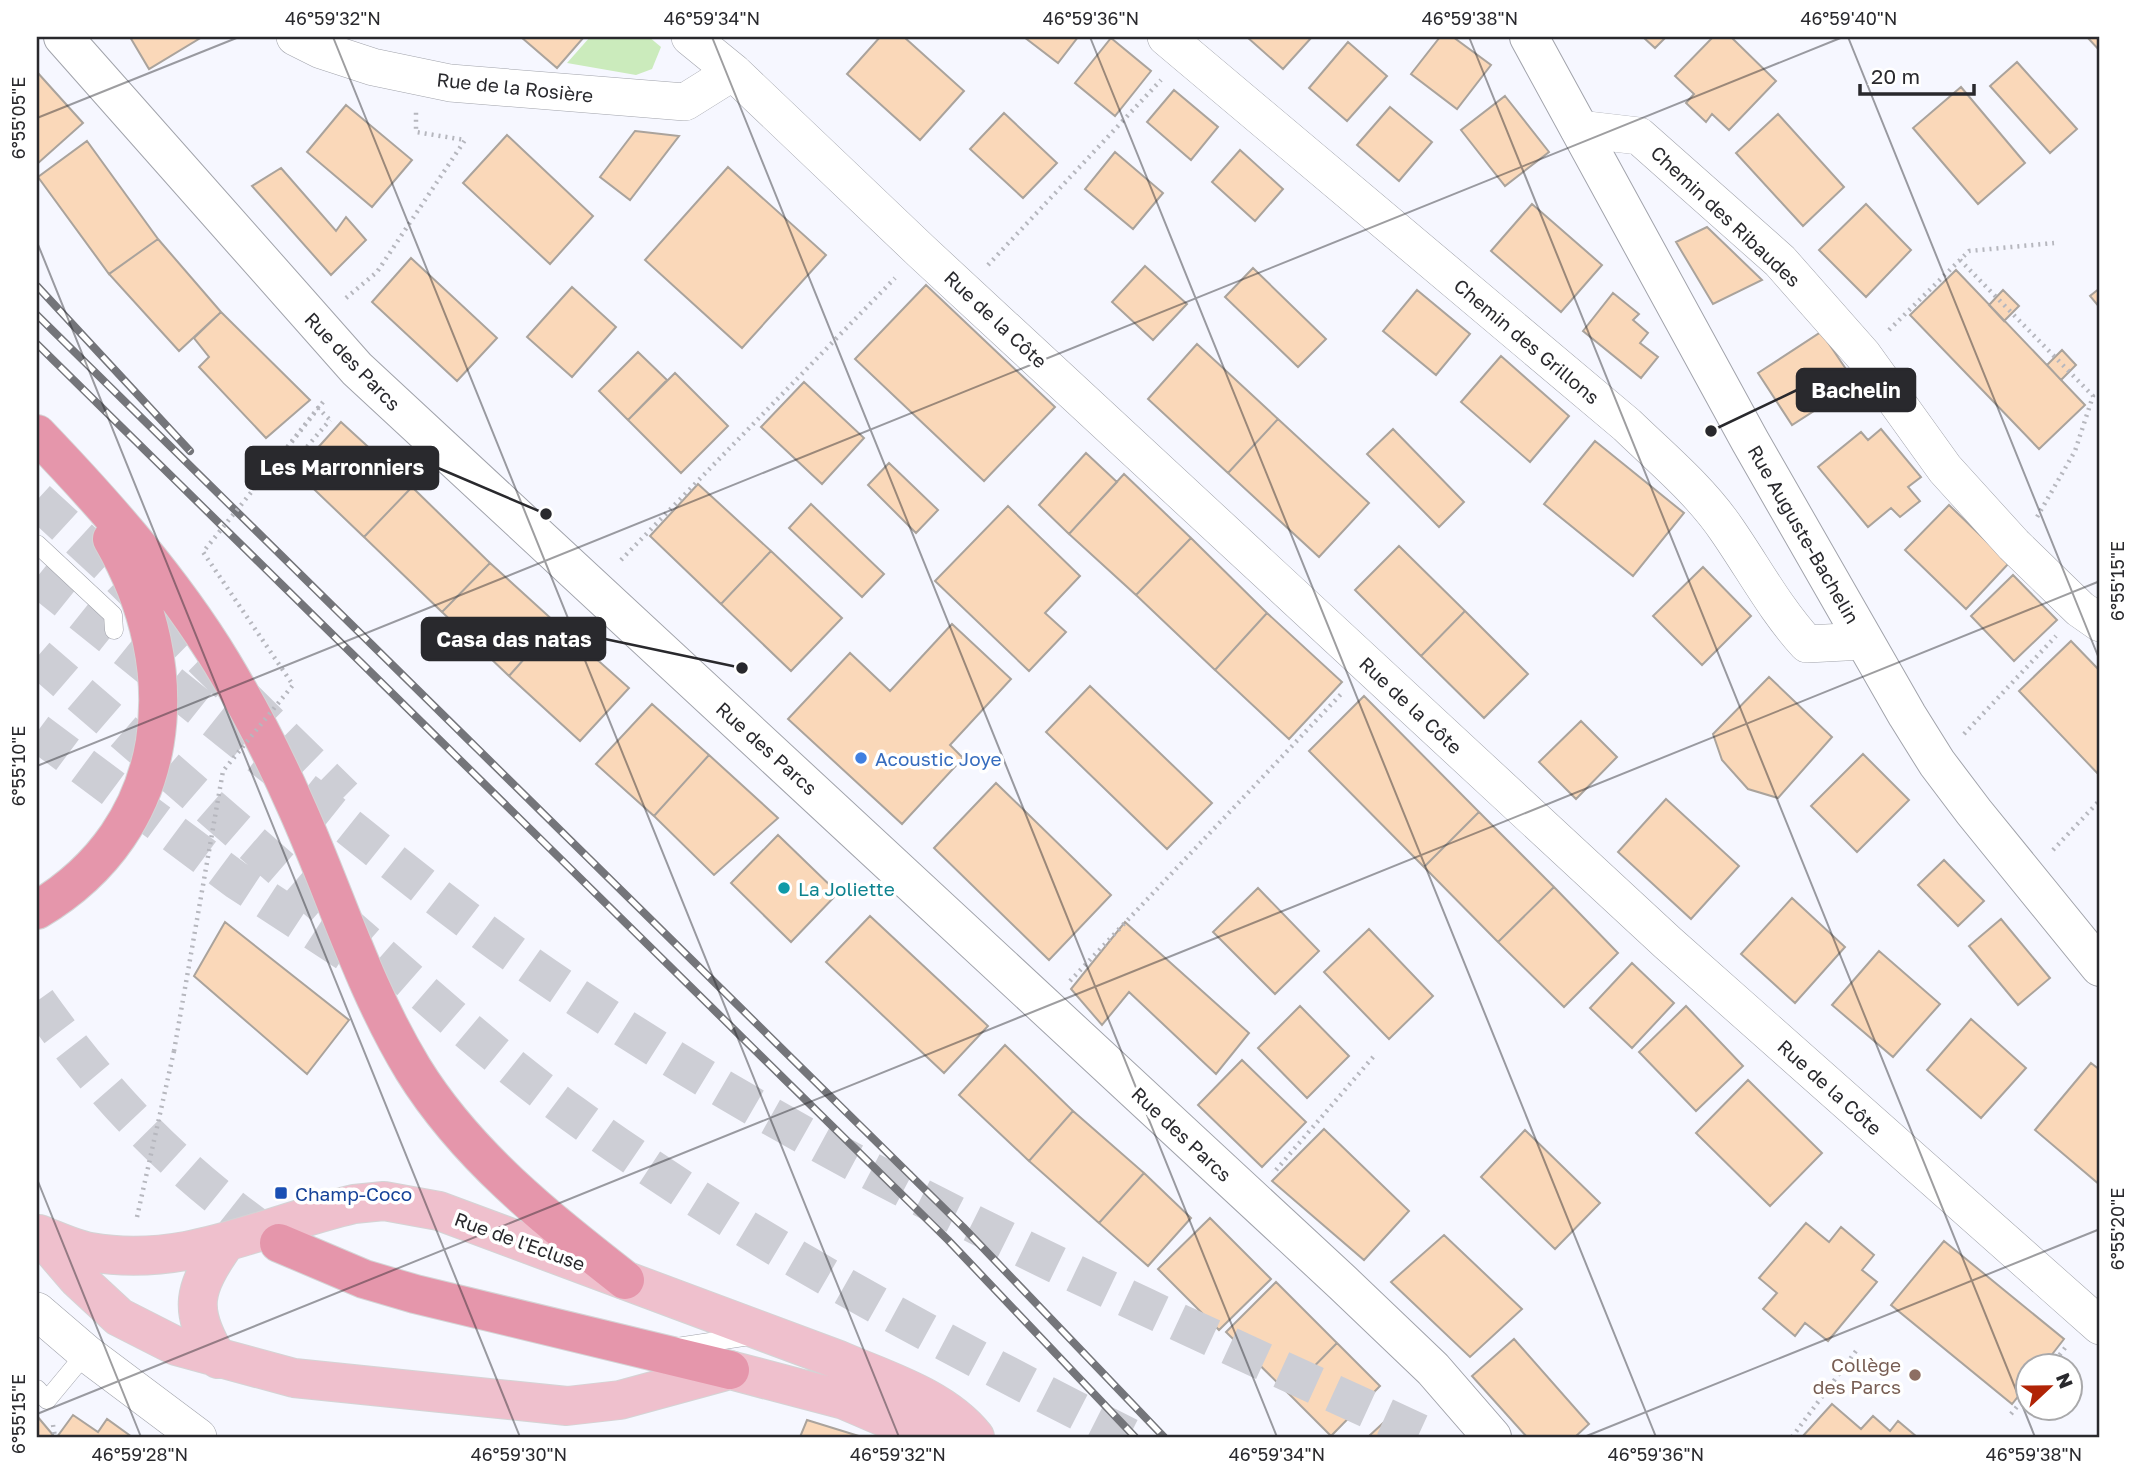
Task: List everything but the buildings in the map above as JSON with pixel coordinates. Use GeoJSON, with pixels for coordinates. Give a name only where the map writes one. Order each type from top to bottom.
{"type":"FeatureCollection","features":[{"type":"Feature","properties":{"kind":"highway"},"geometry":{"type":"LineString","coordinates":[[37,434],[166,580],[223,664],[296,804],[371,990],[414,1070],[460,1134],[506,1182],[625,1280]]}},
{"type":"Feature","properties":{"kind":"highway"},"geometry":{"type":"LineString","coordinates":[[37,910],[69,889],[90,870],[126,823],[146,782],[156,743],[159,714],[159,678],[155,648],[140,597],[121,556],[74,473]]}},
{"type":"Feature","properties":{"kind":"highway"},"geometry":{"type":"LineString","coordinates":[[279,1243],[363,1279],[402,1291],[730,1370]]}},
{"type":"Feature","properties":{"kind":"main road","name":"Rue des Parcs"},"geometry":{"type":"LineString","coordinates":[[64,37],[357,369],[1343,1283],[1433,1369],[1492,1437]]}},
{"type":"Feature","properties":{"kind":"main road","name":"Rue Auguste-Bachelin"},"geometry":{"type":"LineString","coordinates":[[1529,37],[1864,640],[1937,763],[2025,878],[2100,967]]}},
{"type":"Feature","properties":{"kind":"main road","name":"Rue de l'Ecluse"},"geometry":{"type":"LineString","coordinates":[[38,1233],[87,1252],[129,1257],[170,1256],[226,1242],[317,1212],[384,1201],[439,1211],[901,1387],[942,1409],[975,1437]]}},
{"type":"Feature","properties":{"kind":"main road","name":"Rue de l'Ecluse"},"geometry":{"type":"LineString","coordinates":[[38,1233],[77,1278],[119,1317],[176,1346],[294,1378],[567,1406],[620,1400],[730,1370],[844,1400],[930,1437]]}},
{"type":"Feature","properties":{"kind":"main road"},"geometry":{"type":"LineString","coordinates":[[218,1359],[200,1331],[197,1294],[206,1270],[226,1242]]}},
{"type":"Feature","properties":{"kind":"street","name":"Rue de la Rosière"},"geometry":{"type":"LineString","coordinates":[[295,37],[321,50],[373,67],[450,83],[685,103],[733,72]]}},
{"type":"Feature","properties":{"kind":"street","name":"Rue de la Côte"},"geometry":{"type":"LineString","coordinates":[[690,37],[733,72],[921,251],[1668,943],[2100,1326]]}},
{"type":"Feature","properties":{"kind":"street"},"geometry":{"type":"LineString","coordinates":[[733,72],[737,37]]}},
{"type":"Feature","properties":{"kind":"street","name":"Chemin des Grillons"},"geometry":{"type":"LineString","coordinates":[[1176,45],[1627,425],[1692,488],[1726,528],[1780,615],[1807,644],[1864,640]]}},
{"type":"Feature","properties":{"kind":"street","name":"Chemin des Ribaudes"},"geometry":{"type":"LineString","coordinates":[[1579,130],[1639,136],[1780,261],[1863,355],[1945,468],[2014,545],[2090,616]]}},
{"type":"Feature","properties":{"kind":"street"},"geometry":{"type":"LineString","coordinates":[[37,1311],[86,1353],[198,1437]]}},
{"type":"Feature","properties":{"kind":"lane"},"geometry":{"type":"LineString","coordinates":[[37,544],[113,615],[114,630]]}},
{"type":"Feature","properties":{"kind":"lane"},"geometry":{"type":"LineString","coordinates":[[654,1350],[767,1334]]}},
{"type":"Feature","properties":{"kind":"lane"},"geometry":{"type":"LineString","coordinates":[[37,1389],[47,1400],[86,1353]]}},
{"type":"Feature","properties":{"kind":"path"},"geometry":{"type":"LineString","coordinates":[[964,290],[1176,45]]}},
{"type":"Feature","properties":{"kind":"path"},"geometry":{"type":"LineString","coordinates":[[336,306],[377,272],[465,140],[416,132],[417,76]]}},
{"type":"Feature","properties":{"kind":"path"},"geometry":{"type":"LineString","coordinates":[[1863,355],[1969,251],[2054,243]]}},
{"type":"Feature","properties":{"kind":"path"},"geometry":{"type":"LineString","coordinates":[[620,561],[921,251]]}},
{"type":"Feature","properties":{"kind":"path"},"geometry":{"type":"LineString","coordinates":[[1960,260],[2093,396],[2075,451],[2043,509],[2014,545]]}},
{"type":"Feature","properties":{"kind":"path"},"geometry":{"type":"LineString","coordinates":[[129,1257],[174,1051],[223,771],[293,685],[203,552],[318,408],[330,420],[287,470],[277,461],[323,402],[330,396]]}},
{"type":"Feature","properties":{"kind":"path"},"geometry":{"type":"LineString","coordinates":[[1937,763],[2090,616]]}},
{"type":"Feature","properties":{"kind":"path"},"geometry":{"type":"LineString","coordinates":[[1063,989],[1369,665]]}},
{"type":"Feature","properties":{"kind":"path"},"geometry":{"type":"LineString","coordinates":[[2025,878],[2100,800]]}},
{"type":"Feature","properties":{"kind":"path"},"geometry":{"type":"LineString","coordinates":[[1267,1181],[1374,1056]]}},
{"type":"Feature","properties":{"kind":"path"},"geometry":{"type":"LineString","coordinates":[[1793,1437],[1856,1351]]}},
{"type":"Feature","properties":{"kind":"path"},"geometry":{"type":"LineString","coordinates":[[2011,1415],[2014,1411]]}},
{"type":"Feature","properties":{"kind":"green space"},"geometry":{"type":"Polygon","coordinates":[[[590,37],[649,37],[661,47],[652,69],[636,75],[567,63],[590,37]]]}},
{"type":"Feature","properties":{"kind":"tunnel"},"geometry":{"type":"LineString","coordinates":[[37,500],[110,567],[344,797]]}},
{"type":"Feature","properties":{"kind":"tunnel"},"geometry":{"type":"LineString","coordinates":[[37,577],[474,925],[578,998],[679,1063],[782,1123],[995,1234],[1102,1287],[1429,1437]]}},
{"type":"Feature","properties":{"kind":"tunnel"},"geometry":{"type":"LineString","coordinates":[[37,657],[459,1023],[573,1114],[706,1204],[845,1287],[986,1364],[1129,1437]]}},
{"type":"Feature","properties":{"kind":"tunnel"},"geometry":{"type":"LineString","coordinates":[[37,732],[236,880],[349,954]]}},
{"type":"Feature","properties":{"kind":"tunnel"},"geometry":{"type":"LineString","coordinates":[[37,1001],[91,1072],[147,1133],[208,1189],[279,1243]]}},
{"type":"Feature","properties":{"kind":"railway"},"geometry":{"type":"LineString","coordinates":[[37,286],[190,451]]}},
{"type":"Feature","properties":{"kind":"railway"},"geometry":{"type":"LineString","coordinates":[[37,315],[963,1227],[1164,1437]]}},
{"type":"Feature","properties":{"kind":"railway"},"geometry":{"type":"LineString","coordinates":[[37,344],[948,1240],[1135,1437]]}},
{"type":"Feature","properties":{"kind":"place","name":"Bachelin"},"geometry":{"type":"Point","coordinates":[1711,431]}},
{"type":"Feature","properties":{"kind":"place","name":"Les Marronniers"},"geometry":{"type":"Point","coordinates":[546,514]}},
{"type":"Feature","properties":{"kind":"place","name":"Casa das natas"},"geometry":{"type":"Point","coordinates":[742,668]}},
{"type":"Feature","properties":{"kind":"place","name":"Acoustic Joye"},"geometry":{"type":"Point","coordinates":[861,758]}},
{"type":"Feature","properties":{"kind":"place","name":"La Joliette"},"geometry":{"type":"Point","coordinates":[784,888]}},
{"type":"Feature","properties":{"kind":"place","name":"Champ-Coco"},"geometry":{"type":"Point","coordinates":[281,1193]}},
{"type":"Feature","properties":{"kind":"place","name":"Collège des Parcs"},"geometry":{"type":"Point","coordinates":[1915,1375]}}]}
